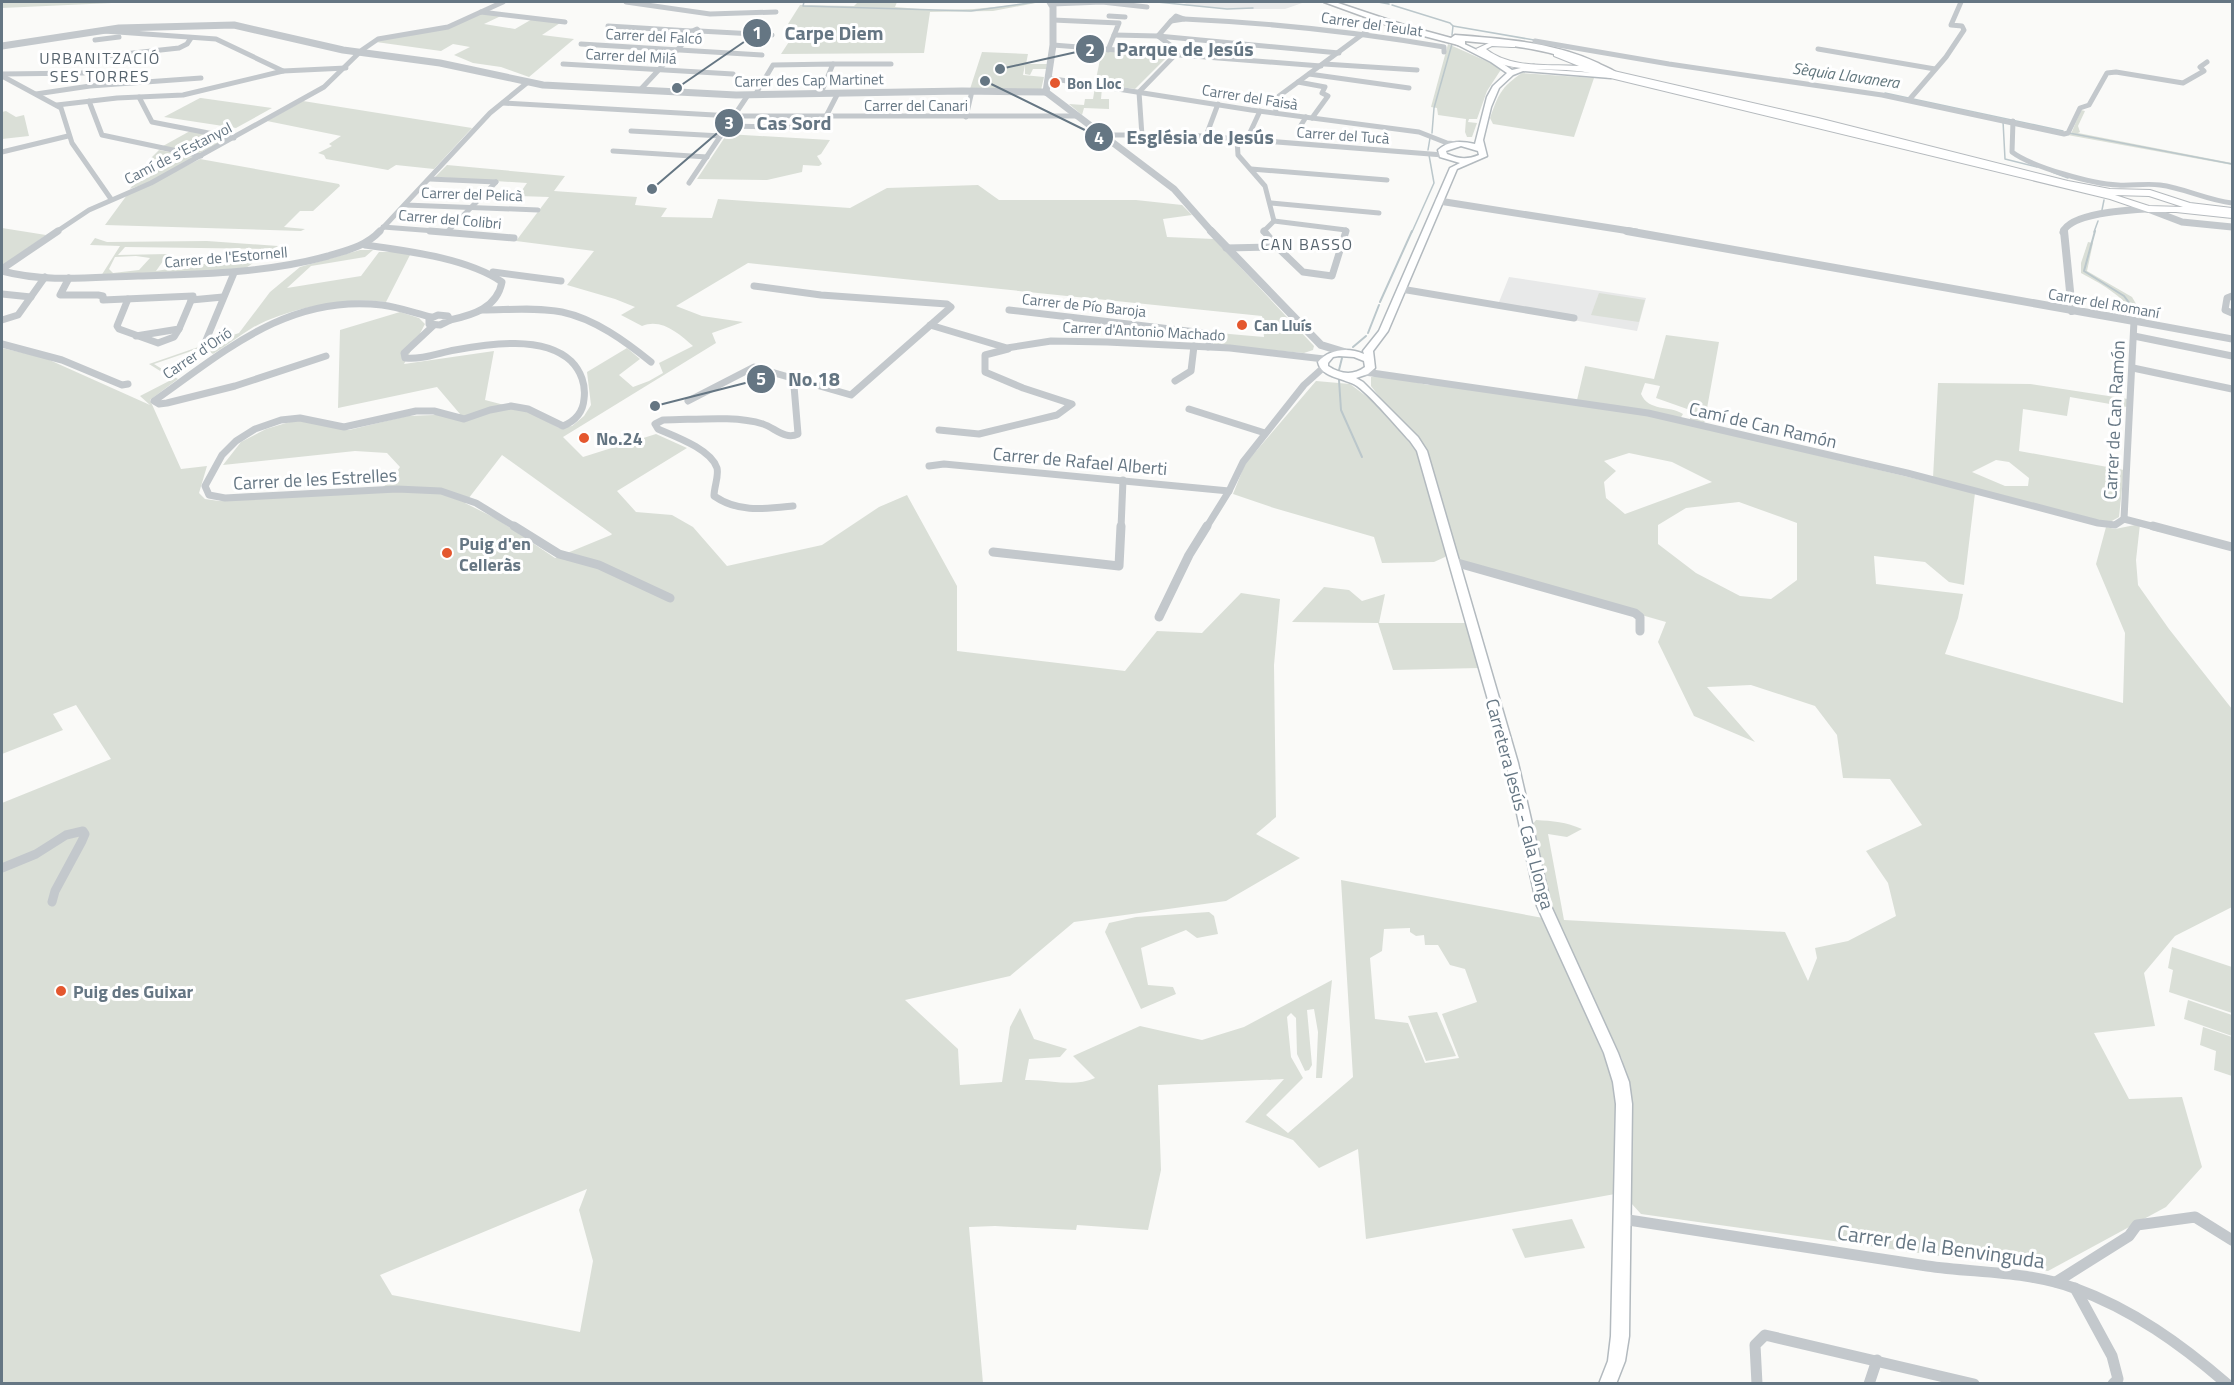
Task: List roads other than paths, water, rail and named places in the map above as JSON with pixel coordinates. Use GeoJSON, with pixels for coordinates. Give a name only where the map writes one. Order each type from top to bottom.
{"type":"FeatureCollection","features":[{"type":"Feature","properties":{"kind":"highway"},"geometry":{"type":"LineString","coordinates":[[1321,2],[1343,4],[1404,28],[1455,40],[1491,44]]}},
{"type":"Feature","properties":{"kind":"highway"},"geometry":{"type":"LineString","coordinates":[[1328,2],[1343,4],[1480,50]]}},
{"type":"Feature","properties":{"kind":"highway"},"geometry":{"type":"LineString","coordinates":[[1455,40],[1504,42],[1543,48],[1570,55],[1612,75]]}},
{"type":"Feature","properties":{"kind":"main road"},"geometry":{"type":"LineString","coordinates":[[1455,40],[1479,55],[1502,64],[1510,72]]}},
{"type":"Feature","properties":{"kind":"main road"},"geometry":{"type":"LineString","coordinates":[[1534,67],[1507,61],[1485,54],[1480,50],[1491,44],[1537,49],[1563,56],[1572,66]]}},
{"type":"Feature","properties":{"kind":"main road"},"geometry":{"type":"LineString","coordinates":[[1360,384],[1367,368],[1367,353],[1383,331],[1454,168],[1483,156],[1480,144],[1491,96],[1512,68],[1507,61]]}},
{"type":"Feature","properties":{"kind":"main road"},"geometry":{"type":"LineString","coordinates":[[1510,72],[1534,67],[1572,66],[2129,202],[2147,209],[2165,208],[2232,213]]}},
{"type":"Feature","properties":{"kind":"main road"},"geometry":{"type":"LineString","coordinates":[[1510,72],[1530,70],[1612,75]]}},
{"type":"Feature","properties":{"kind":"main road"},"geometry":{"type":"LineString","coordinates":[[1444,151],[1461,144],[1480,144]]}},
{"type":"Feature","properties":{"kind":"main road"},"geometry":{"type":"LineString","coordinates":[[1444,151],[1470,161]]}},
{"type":"Feature","properties":{"kind":"main road"},"geometry":{"type":"LineString","coordinates":[[1444,151],[1454,168]]}},
{"type":"Feature","properties":{"kind":"main road"},"geometry":{"type":"LineString","coordinates":[[2129,202],[2142,192],[2158,195],[2165,208]]}},
{"type":"Feature","properties":{"kind":"main road"},"geometry":{"type":"LineString","coordinates":[[1324,355],[1370,348]]}},
{"type":"Feature","properties":{"kind":"main road"},"geometry":{"type":"LineString","coordinates":[[1347,353],[1367,368]]}},
{"type":"Feature","properties":{"kind":"main road","name":"Carretera Jesús - Cala Llonga"},"geometry":{"type":"LineString","coordinates":[[1324,355],[1339,375],[1360,384],[1419,445],[1512,763],[1544,906],[1611,1053],[1621,1082],[1624,1104],[1619,1350],[1613,1373],[1607,1383]]}},
{"type":"Feature","properties":{"kind":"main road"},"geometry":{"type":"LineString","coordinates":[[1339,375],[1367,368]]}},
{"type":"Feature","properties":{"kind":"street","name":"Camí de s'Estanyol"},"geometry":{"type":"LineString","coordinates":[[2,270],[89,210],[151,183],[328,85],[360,52],[381,38],[444,28],[503,2]]}},
{"type":"Feature","properties":{"kind":"street"},"geometry":{"type":"LineString","coordinates":[[626,2],[710,14],[776,12]]}},
{"type":"Feature","properties":{"kind":"street"},"geometry":{"type":"LineString","coordinates":[[1147,7],[1102,2],[1051,3],[1053,43],[1046,92],[1174,189],[1324,355]]}},
{"type":"Feature","properties":{"kind":"street"},"geometry":{"type":"LineString","coordinates":[[1909,100],[1964,30],[1962,26],[1951,25],[1961,2]]}},
{"type":"Feature","properties":{"kind":"street"},"geometry":{"type":"LineString","coordinates":[[1108,50],[1119,23],[1133,5]]}},
{"type":"Feature","properties":{"kind":"street"},"geometry":{"type":"LineString","coordinates":[[480,12],[565,22]]}},
{"type":"Feature","properties":{"kind":"street"},"geometry":{"type":"LineString","coordinates":[[640,90],[710,14]]}},
{"type":"Feature","properties":{"kind":"street","name":"Carrer del Teulat"},"geometry":{"type":"LineString","coordinates":[[1158,36],[1173,16],[1184,19],[1266,23],[1365,33],[1444,47],[1444,52]]}},
{"type":"Feature","properties":{"kind":"street"},"geometry":{"type":"LineString","coordinates":[[1053,17],[1125,17]]}},
{"type":"Feature","properties":{"kind":"street"},"geometry":{"type":"LineString","coordinates":[[1053,17],[1119,23]]}},
{"type":"Feature","properties":{"kind":"street","name":"Carrer des Cap Martinet"},"geometry":{"type":"LineString","coordinates":[[2,46],[102,30],[152,26],[234,25],[334,48],[441,63],[528,82],[752,95],[1046,92]]}},
{"type":"Feature","properties":{"kind":"street"},"geometry":{"type":"LineString","coordinates":[[1276,113],[1275,99],[1375,25]]}},
{"type":"Feature","properties":{"kind":"street"},"geometry":{"type":"LineString","coordinates":[[608,26],[772,35]]}},
{"type":"Feature","properties":{"kind":"street"},"geometry":{"type":"LineString","coordinates":[[102,30],[216,39],[283,71]]}},
{"type":"Feature","properties":{"kind":"street"},"geometry":{"type":"LineString","coordinates":[[95,40],[130,34]]}},
{"type":"Feature","properties":{"kind":"street"},"geometry":{"type":"LineString","coordinates":[[1114,35],[1158,36],[1339,52]]}},
{"type":"Feature","properties":{"kind":"street"},"geometry":{"type":"LineString","coordinates":[[1142,136],[1139,92],[1175,56],[1177,50],[1158,36]]}},
{"type":"Feature","properties":{"kind":"street"},"geometry":{"type":"LineString","coordinates":[[106,56],[179,48],[187,44],[191,38]]}},
{"type":"Feature","properties":{"kind":"street"},"geometry":{"type":"LineString","coordinates":[[1535,41],[1669,64],[1909,100],[2064,134],[2068,133],[2080,108],[2089,105],[2107,73],[2116,72],[2183,83],[2204,71],[2200,67],[2207,62]]}},
{"type":"Feature","properties":{"kind":"street"},"geometry":{"type":"LineString","coordinates":[[1053,43],[1175,56],[1417,70]]}},
{"type":"Feature","properties":{"kind":"street","name":"Carrer del Falcó"},"geometry":{"type":"LineString","coordinates":[[581,44],[762,55]]}},
{"type":"Feature","properties":{"kind":"street"},"geometry":{"type":"LineString","coordinates":[[1818,50],[1935,69]]}},
{"type":"Feature","properties":{"kind":"street","name":"Carrer del Milá"},"geometry":{"type":"LineString","coordinates":[[563,64],[733,74]]}},
{"type":"Feature","properties":{"kind":"street"},"geometry":{"type":"LineString","coordinates":[[820,93],[833,64]]}},
{"type":"Feature","properties":{"kind":"street"},"geometry":{"type":"LineString","coordinates":[[690,183],[773,65],[891,64]]}},
{"type":"Feature","properties":{"kind":"street"},"geometry":{"type":"LineString","coordinates":[[57,105],[190,94],[283,71],[346,68]]}},
{"type":"Feature","properties":{"kind":"street"},"geometry":{"type":"LineString","coordinates":[[2,75],[84,73]]}},
{"type":"Feature","properties":{"kind":"street"},"geometry":{"type":"LineString","coordinates":[[1309,74],[1409,88]]}},
{"type":"Feature","properties":{"kind":"street"},"geometry":{"type":"LineString","coordinates":[[2,75],[61,108],[68,136],[111,199]]}},
{"type":"Feature","properties":{"kind":"street"},"geometry":{"type":"LineString","coordinates":[[36,94],[90,86],[201,78]]}},
{"type":"Feature","properties":{"kind":"street","name":"Carrer del Faisà"},"geometry":{"type":"LineString","coordinates":[[1047,78],[1260,111],[1419,132],[1444,151]]}},
{"type":"Feature","properties":{"kind":"street","name":"Carrer de l'Estornell"},"geometry":{"type":"LineString","coordinates":[[2,270],[21,276],[69,278],[234,273],[292,266],[365,244],[372,240],[503,102],[528,82]]}},
{"type":"Feature","properties":{"kind":"street"},"geometry":{"type":"LineString","coordinates":[[1298,82],[1325,87],[1322,93],[1328,96],[1298,130]]}},
{"type":"Feature","properties":{"kind":"street"},"geometry":{"type":"LineString","coordinates":[[966,117],[972,91]]}},
{"type":"Feature","properties":{"kind":"street"},"geometry":{"type":"LineString","coordinates":[[729,126],[821,127],[838,93]]}},
{"type":"Feature","properties":{"kind":"street"},"geometry":{"type":"LineString","coordinates":[[139,97],[152,122],[234,138]]}},
{"type":"Feature","properties":{"kind":"street"},"geometry":{"type":"LineString","coordinates":[[89,101],[102,135],[202,156]]}},
{"type":"Feature","properties":{"kind":"street","name":"Carrer del Canari"},"geometry":{"type":"LineString","coordinates":[[503,102],[735,116],[1077,116]]}},
{"type":"Feature","properties":{"kind":"street"},"geometry":{"type":"LineString","coordinates":[[1206,136],[1218,104]]}},
{"type":"Feature","properties":{"kind":"street"},"geometry":{"type":"LineString","coordinates":[[1247,140],[1260,111]]}},
{"type":"Feature","properties":{"kind":"street"},"geometry":{"type":"LineString","coordinates":[[2013,122],[2012,152],[2024,161],[2108,184],[2147,183],[2168,186],[2206,199],[2232,203]]}},
{"type":"Feature","properties":{"kind":"street"},"geometry":{"type":"LineString","coordinates":[[631,131],[721,136]]}},
{"type":"Feature","properties":{"kind":"street","name":"Carrer del Tucà"},"geometry":{"type":"LineString","coordinates":[[1101,135],[1172,134],[1444,151]]}},
{"type":"Feature","properties":{"kind":"street"},"geometry":{"type":"LineString","coordinates":[[2,152],[68,136]]}},
{"type":"Feature","properties":{"kind":"street","name":"Carrer del Tucà"},"geometry":{"type":"LineString","coordinates":[[1114,145],[1142,136]]}},
{"type":"Feature","properties":{"kind":"street"},"geometry":{"type":"LineString","coordinates":[[1220,137],[1265,186],[1274,220]]}},
{"type":"Feature","properties":{"kind":"street"},"geometry":{"type":"LineString","coordinates":[[1237,139],[1238,154]]}},
{"type":"Feature","properties":{"kind":"street"},"geometry":{"type":"LineString","coordinates":[[614,151],[707,157]]}},
{"type":"Feature","properties":{"kind":"street"},"geometry":{"type":"LineString","coordinates":[[1251,169],[1387,180]]}},
{"type":"Feature","properties":{"kind":"street"},"geometry":{"type":"LineString","coordinates":[[430,178],[496,182],[447,232]]}},
{"type":"Feature","properties":{"kind":"street"},"geometry":{"type":"LineString","coordinates":[[2158,195],[2168,186]]}},
{"type":"Feature","properties":{"kind":"street","name":"Carrer del Romaní"},"geometry":{"type":"LineString","coordinates":[[1439,201],[1655,236],[2232,339]]}},
{"type":"Feature","properties":{"kind":"street"},"geometry":{"type":"LineString","coordinates":[[2072,311],[2063,237],[2065,228],[2075,220],[2129,202]]}},
{"type":"Feature","properties":{"kind":"street"},"geometry":{"type":"LineString","coordinates":[[1271,203],[1379,213]]}},
{"type":"Feature","properties":{"kind":"street","name":"Carrer del Pelicà"},"geometry":{"type":"LineString","coordinates":[[405,205],[538,210]]}},
{"type":"Feature","properties":{"kind":"street"},"geometry":{"type":"LineString","coordinates":[[2165,208],[2182,222],[2232,227]]}},
{"type":"Feature","properties":{"kind":"street"},"geometry":{"type":"LineString","coordinates":[[1274,220],[1346,230],[1332,276],[1307,274],[1277,247],[1263,232],[1274,220]]}},
{"type":"Feature","properties":{"kind":"street","name":"Carrer del Colibri"},"geometry":{"type":"LineString","coordinates":[[383,227],[514,238]]}},
{"type":"Feature","properties":{"kind":"street"},"geometry":{"type":"LineString","coordinates":[[372,240],[383,246]]}},
{"type":"Feature","properties":{"kind":"street"},"geometry":{"type":"LineString","coordinates":[[365,244],[383,246],[499,278],[502,282],[498,296],[482,310]]}},
{"type":"Feature","properties":{"kind":"street"},"geometry":{"type":"LineString","coordinates":[[1226,248],[1277,247]]}},
{"type":"Feature","properties":{"kind":"street"},"geometry":{"type":"LineString","coordinates":[[473,269],[561,281]]}},
{"type":"Feature","properties":{"kind":"street"},"geometry":{"type":"LineString","coordinates":[[204,345],[234,273]]}},
{"type":"Feature","properties":{"kind":"street"},"geometry":{"type":"LineString","coordinates":[[2,320],[18,315],[45,277]]}},
{"type":"Feature","properties":{"kind":"street"},"geometry":{"type":"LineString","coordinates":[[69,278],[60,295],[98,295],[103,296],[103,300],[193,296],[176,336],[158,343],[117,328],[128,299]]}},
{"type":"Feature","properties":{"kind":"street"},"geometry":{"type":"LineString","coordinates":[[688,401],[754,367],[851,395],[951,307],[946,304],[821,295],[753,286]]}},
{"type":"Feature","properties":{"kind":"street"},"geometry":{"type":"LineString","coordinates":[[1401,289],[1574,318]]}},
{"type":"Feature","properties":{"kind":"street"},"geometry":{"type":"LineString","coordinates":[[2,294],[31,297]]}},
{"type":"Feature","properties":{"kind":"street"},"geometry":{"type":"LineString","coordinates":[[2232,296],[2227,298],[2224,310],[2232,313]]}},
{"type":"Feature","properties":{"kind":"street"},"geometry":{"type":"LineString","coordinates":[[191,300],[223,297]]}},
{"type":"Feature","properties":{"kind":"street","name":"Carrer d'Orió"},"geometry":{"type":"LineString","coordinates":[[326,356],[235,386],[167,404],[159,404],[154,400],[250,333],[265,325],[302,312],[342,305],[369,304],[390,306],[433,321]]}},
{"type":"Feature","properties":{"kind":"street"},"geometry":{"type":"LineString","coordinates":[[433,321],[445,315],[450,317],[450,320],[482,310],[552,311],[570,314],[621,340],[651,362]]}},
{"type":"Feature","properties":{"kind":"street","name":"Carrer de Pío Baroja"},"geometry":{"type":"LineString","coordinates":[[1009,310],[1213,334],[1209,347]]}},
{"type":"Feature","properties":{"kind":"street","name":"Carrer de les Estrelles"},"geometry":{"type":"LineString","coordinates":[[433,321],[404,353],[405,358],[418,358],[486,346],[512,345],[555,351],[565,356],[579,371],[585,393],[580,414],[563,426],[531,408],[514,406],[459,419],[425,410],[393,414],[343,427],[304,417],[286,418],[249,432],[232,443],[222,453],[206,486],[209,495],[225,498],[397,489],[441,491],[476,503],[559,554],[599,565],[670,598]]}},
{"type":"Feature","properties":{"kind":"street","name":"Carrer de Can Ramón"},"geometry":{"type":"LineString","coordinates":[[2124,519],[2134,321]]}},
{"type":"Feature","properties":{"kind":"street","name":"Carrer d'Antonio Machado"},"geometry":{"type":"LineString","coordinates":[[930,325],[1014,348],[1060,340],[1194,346],[1305,356],[1324,355]]}},
{"type":"Feature","properties":{"kind":"street"},"geometry":{"type":"LineString","coordinates":[[2134,336],[2232,356]]}},
{"type":"Feature","properties":{"kind":"street"},"geometry":{"type":"LineString","coordinates":[[2,344],[62,360],[122,385],[128,384]]}},
{"type":"Feature","properties":{"kind":"street"},"geometry":{"type":"LineString","coordinates":[[1175,381],[1191,371],[1194,346]]}},
{"type":"Feature","properties":{"kind":"street"},"geometry":{"type":"LineString","coordinates":[[939,430],[980,434],[1057,415],[1072,404],[1023,388],[985,372],[985,355],[1014,348]]}},
{"type":"Feature","properties":{"kind":"street"},"geometry":{"type":"LineString","coordinates":[[1305,356],[1317,351],[1324,355]]}},
{"type":"Feature","properties":{"kind":"street"},"geometry":{"type":"LineString","coordinates":[[1317,375],[1324,355]]}},
{"type":"Feature","properties":{"kind":"street","name":"Camí de Can Ramón"},"geometry":{"type":"LineString","coordinates":[[1367,368],[1388,374],[1648,413],[1907,473],[2104,524],[2115,525],[2124,519]]}},
{"type":"Feature","properties":{"kind":"street"},"geometry":{"type":"LineString","coordinates":[[2133,368],[2232,389]]}},
{"type":"Feature","properties":{"kind":"street"},"geometry":{"type":"LineString","coordinates":[[1159,617],[1190,555],[1229,491],[1243,462],[1304,384],[1317,375],[1339,375]]}},
{"type":"Feature","properties":{"kind":"street"},"geometry":{"type":"LineString","coordinates":[[793,506],[752,511],[722,502],[714,496],[717,466],[708,454],[658,429],[655,424],[663,420],[740,420],[763,424],[787,436],[795,436],[798,434],[794,386],[798,380]]}},
{"type":"Feature","properties":{"kind":"street"},"geometry":{"type":"LineString","coordinates":[[1189,409],[1265,433]]}},
{"type":"Feature","properties":{"kind":"street","name":"Carrer de Rafael Alberti"},"geometry":{"type":"LineString","coordinates":[[929,466],[944,464],[1229,491]]}},
{"type":"Feature","properties":{"kind":"street"},"geometry":{"type":"LineString","coordinates":[[993,552],[1119,566],[1123,480]]}},
{"type":"Feature","properties":{"kind":"street"},"geometry":{"type":"LineString","coordinates":[[2124,519],[2232,547]]}},
{"type":"Feature","properties":{"kind":"street"},"geometry":{"type":"LineString","coordinates":[[1454,562],[1635,613],[1640,617],[1640,631]]}},
{"type":"Feature","properties":{"kind":"street"},"geometry":{"type":"LineString","coordinates":[[2,868],[17,864],[64,836],[83,831],[85,834],[82,841],[55,891],[52,902]]}},
{"type":"Feature","properties":{"kind":"street"},"geometry":{"type":"LineString","coordinates":[[2056,1282],[2129,1236],[2138,1225],[2194,1217],[2232,1240]]}},
{"type":"Feature","properties":{"kind":"street","name":"Carrer de la Benvinguda"},"geometry":{"type":"LineString","coordinates":[[1622,1220],[1929,1266],[2056,1282],[2075,1288],[2134,1316],[2194,1355],[2227,1383]]}},
{"type":"Feature","properties":{"kind":"street"},"geometry":{"type":"LineString","coordinates":[[2075,1288],[2112,1356],[2118,1379],[2113,1383]]}},
{"type":"Feature","properties":{"kind":"street"},"geometry":{"type":"LineString","coordinates":[[1757,1383],[1755,1345],[1765,1335],[1974,1383]]}},
{"type":"Feature","properties":{"kind":"street"},"geometry":{"type":"LineString","coordinates":[[1869,1383],[1877,1360]]}},
{"type":"Feature","properties":{"kind":"waterway"},"geometry":{"type":"LineString","coordinates":[[804,2],[803,6],[971,11],[1036,2]]}},
{"type":"Feature","properties":{"kind":"waterway"},"geometry":{"type":"LineString","coordinates":[[1157,2],[1227,9],[1253,8]]}},
{"type":"Feature","properties":{"kind":"waterway"},"geometry":{"type":"LineString","coordinates":[[1378,2],[1389,4]]}},
{"type":"Feature","properties":{"kind":"waterway"},"geometry":{"type":"LineString","coordinates":[[1392,5],[1450,23],[1453,26]]}},
{"type":"Feature","properties":{"kind":"waterway"},"geometry":{"type":"LineString","coordinates":[[1452,35],[1453,26]]}},
{"type":"Feature","properties":{"kind":"waterway","name":"Sèquia Llavanera"},"geometry":{"type":"LineString","coordinates":[[1453,26],[1534,40]]}},
{"type":"Feature","properties":{"kind":"waterway"},"geometry":{"type":"LineString","coordinates":[[1432,133],[1434,108],[1452,44]]}},
{"type":"Feature","properties":{"kind":"waterway","name":"Sèquia Llavanera"},"geometry":{"type":"LineString","coordinates":[[1885,93],[2063,131]]}},
{"type":"Feature","properties":{"kind":"waterway"},"geometry":{"type":"LineString","coordinates":[[2003,121],[2005,159],[2037,167]]}},
{"type":"Feature","properties":{"kind":"waterway","name":"Sèquia Llavanera"},"geometry":{"type":"LineString","coordinates":[[2069,133],[2232,164]]}},
{"type":"Feature","properties":{"kind":"waterway"},"geometry":{"type":"LineString","coordinates":[[1428,150],[1430,138]]}},
{"type":"Feature","properties":{"kind":"waterway"},"geometry":{"type":"LineString","coordinates":[[1412,232],[1434,183],[1429,155]]}},
{"type":"Feature","properties":{"kind":"waterway"},"geometry":{"type":"LineString","coordinates":[[2052,172],[2068,178]]}},
{"type":"Feature","properties":{"kind":"waterway"},"geometry":{"type":"LineString","coordinates":[[2102,210],[2104,200]]}},
{"type":"Feature","properties":{"kind":"waterway"},"geometry":{"type":"LineString","coordinates":[[2094,232],[2098,221]]}},
{"type":"Feature","properties":{"kind":"waterway"},"geometry":{"type":"LineString","coordinates":[[1380,302],[1412,231]]}},
{"type":"Feature","properties":{"kind":"waterway"},"geometry":{"type":"LineString","coordinates":[[2095,231],[2084,271],[2124,296],[2143,321]]}},
{"type":"Feature","properties":{"kind":"waterway"},"geometry":{"type":"LineString","coordinates":[[1368,333],[1379,305]]}},
{"type":"Feature","properties":{"kind":"waterway"},"geometry":{"type":"LineString","coordinates":[[1353,347],[1366,336]]}},
{"type":"Feature","properties":{"kind":"waterway"},"geometry":{"type":"LineString","coordinates":[[1339,370],[1342,358]]}},
{"type":"Feature","properties":{"kind":"waterway"},"geometry":{"type":"LineString","coordinates":[[1339,380],[1341,410],[1362,457]]}},
{"type":"Feature","properties":{"kind":"place","name":"Parque de Jesús"},"geometry":{"type":"Point","coordinates":[1000,69]}},
{"type":"Feature","properties":{"kind":"place","name":"Església de Jesús"},"geometry":{"type":"Point","coordinates":[985,81]}},
{"type":"Feature","properties":{"kind":"place","name":"Bon Lloc"},"geometry":{"type":"Point","coordinates":[1055,83]}},
{"type":"Feature","properties":{"kind":"place","name":"Carpe Diem"},"geometry":{"type":"Point","coordinates":[677,88]}},
{"type":"Feature","properties":{"kind":"place","name":"Cas Sord"},"geometry":{"type":"Point","coordinates":[652,189]}},
{"type":"Feature","properties":{"kind":"place","name":"Can Lluís"},"geometry":{"type":"Point","coordinates":[1242,325]}},
{"type":"Feature","properties":{"kind":"place","name":"No.18"},"geometry":{"type":"Point","coordinates":[655,406]}},
{"type":"Feature","properties":{"kind":"place","name":"No.24"},"geometry":{"type":"Point","coordinates":[584,438]}},
{"type":"Feature","properties":{"kind":"place","name":"Puig d'en Celleràs"},"geometry":{"type":"Point","coordinates":[447,553]}},
{"type":"Feature","properties":{"kind":"place","name":"Puig des Guixar"},"geometry":{"type":"Point","coordinates":[61,991]}},
{"type":"Feature","properties":{"kind":"district","name":"URBANITZACIÓ SES TORRES"},"geometry":{"type":"Point","coordinates":[100,67]}},
{"type":"Feature","properties":{"kind":"district","name":"CAN BASSO"},"geometry":{"type":"Point","coordinates":[1307,244]}}]}
